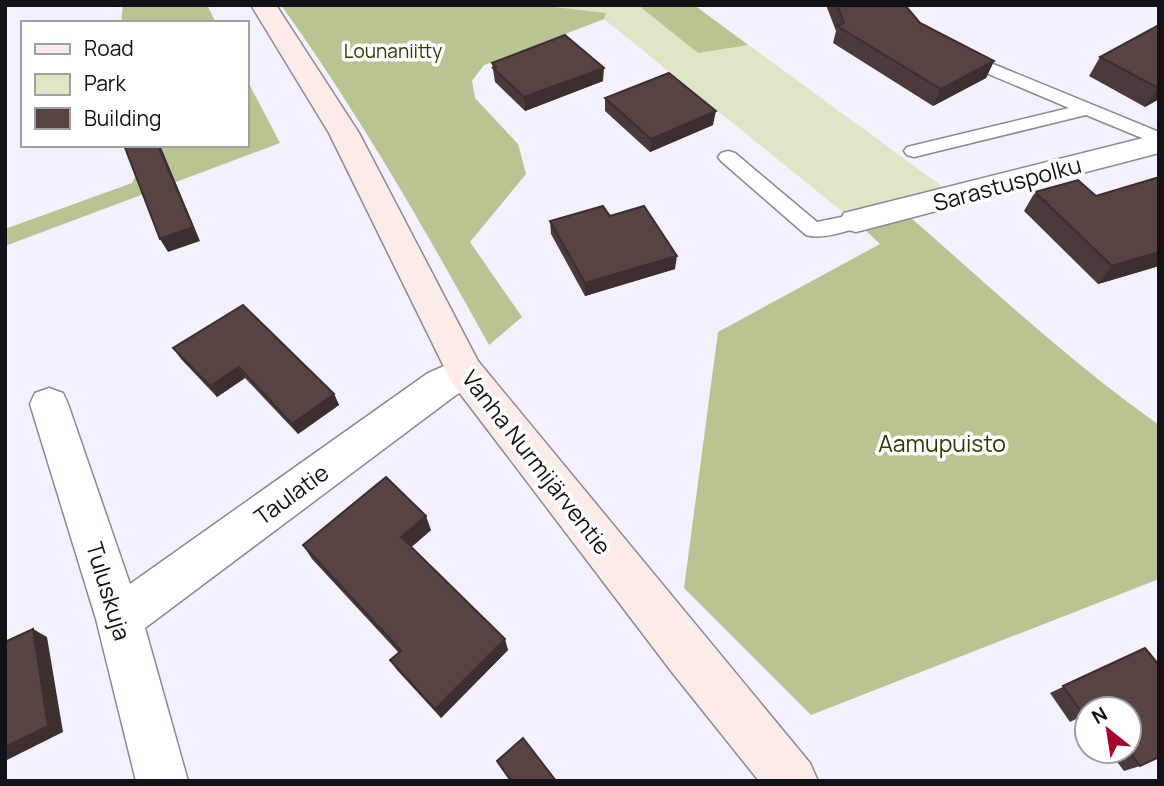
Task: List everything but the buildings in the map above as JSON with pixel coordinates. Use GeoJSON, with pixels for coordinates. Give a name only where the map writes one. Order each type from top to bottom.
{"type":"FeatureCollection","features":[{"type":"Feature","properties":{"kind":"street","name":"Vanha Nurmijärventie"},"geometry":{"type":"LineString","coordinates":[[263,5],[344,133],[465,372],[792,781]]}},
{"type":"Feature","properties":{"kind":"street","name":"Sarastuspolku"},"geometry":{"type":"LineString","coordinates":[[856,221],[1159,141]]}},
{"type":"Feature","properties":{"kind":"street","name":"Taulatie"},"geometry":{"type":"LineString","coordinates":[[119,619],[442,384],[465,372]]}},
{"type":"Feature","properties":{"kind":"street","name":"Tuluskuja"},"geometry":{"type":"LineString","coordinates":[[49,404],[119,619],[162,781]]}},
{"type":"Feature","properties":{"kind":"lane"},"geometry":{"type":"LineString","coordinates":[[944,47],[1159,141]]}},
{"type":"Feature","properties":{"kind":"lane"},"geometry":{"type":"LineString","coordinates":[[914,151],[1089,109]]}},
{"type":"Feature","properties":{"kind":"lane"},"geometry":{"type":"LineString","coordinates":[[729,157],[813,230],[856,221]]}},
{"type":"Feature","properties":{"kind":"green space"},"geometry":{"type":"Polygon","coordinates":[[[123,5],[207,5],[215,21],[121,21],[123,5]]]}},
{"type":"Feature","properties":{"kind":"green space"},"geometry":{"type":"Polygon","coordinates":[[[281,5],[546,6],[606,13],[604,19],[484,65],[472,81],[475,98],[518,144],[526,174],[470,242],[522,317],[489,345],[390,172],[281,5]]]}},
{"type":"Feature","properties":{"kind":"green space","name":"Lounaniitty"},"geometry":{"type":"Polygon","coordinates":[[[292,5],[694,5],[943,187],[844,213],[604,19],[379,106],[292,5]]]}},
{"type":"Feature","properties":{"kind":"green space"},"geometry":{"type":"Polygon","coordinates":[[[638,5],[694,5],[748,45],[698,53],[638,5]]]}},
{"type":"Feature","properties":{"kind":"green space"},"geometry":{"type":"Polygon","coordinates":[[[248,82],[280,143],[5,246],[5,229],[132,183],[149,147],[248,147],[248,82]]]}},
{"type":"Feature","properties":{"kind":"green space","name":"Aamupuisto"},"geometry":{"type":"Polygon","coordinates":[[[909,216],[1062,350],[1159,425],[1159,579],[811,715],[684,588],[718,332],[880,244],[863,228],[909,216]]]}}]}
